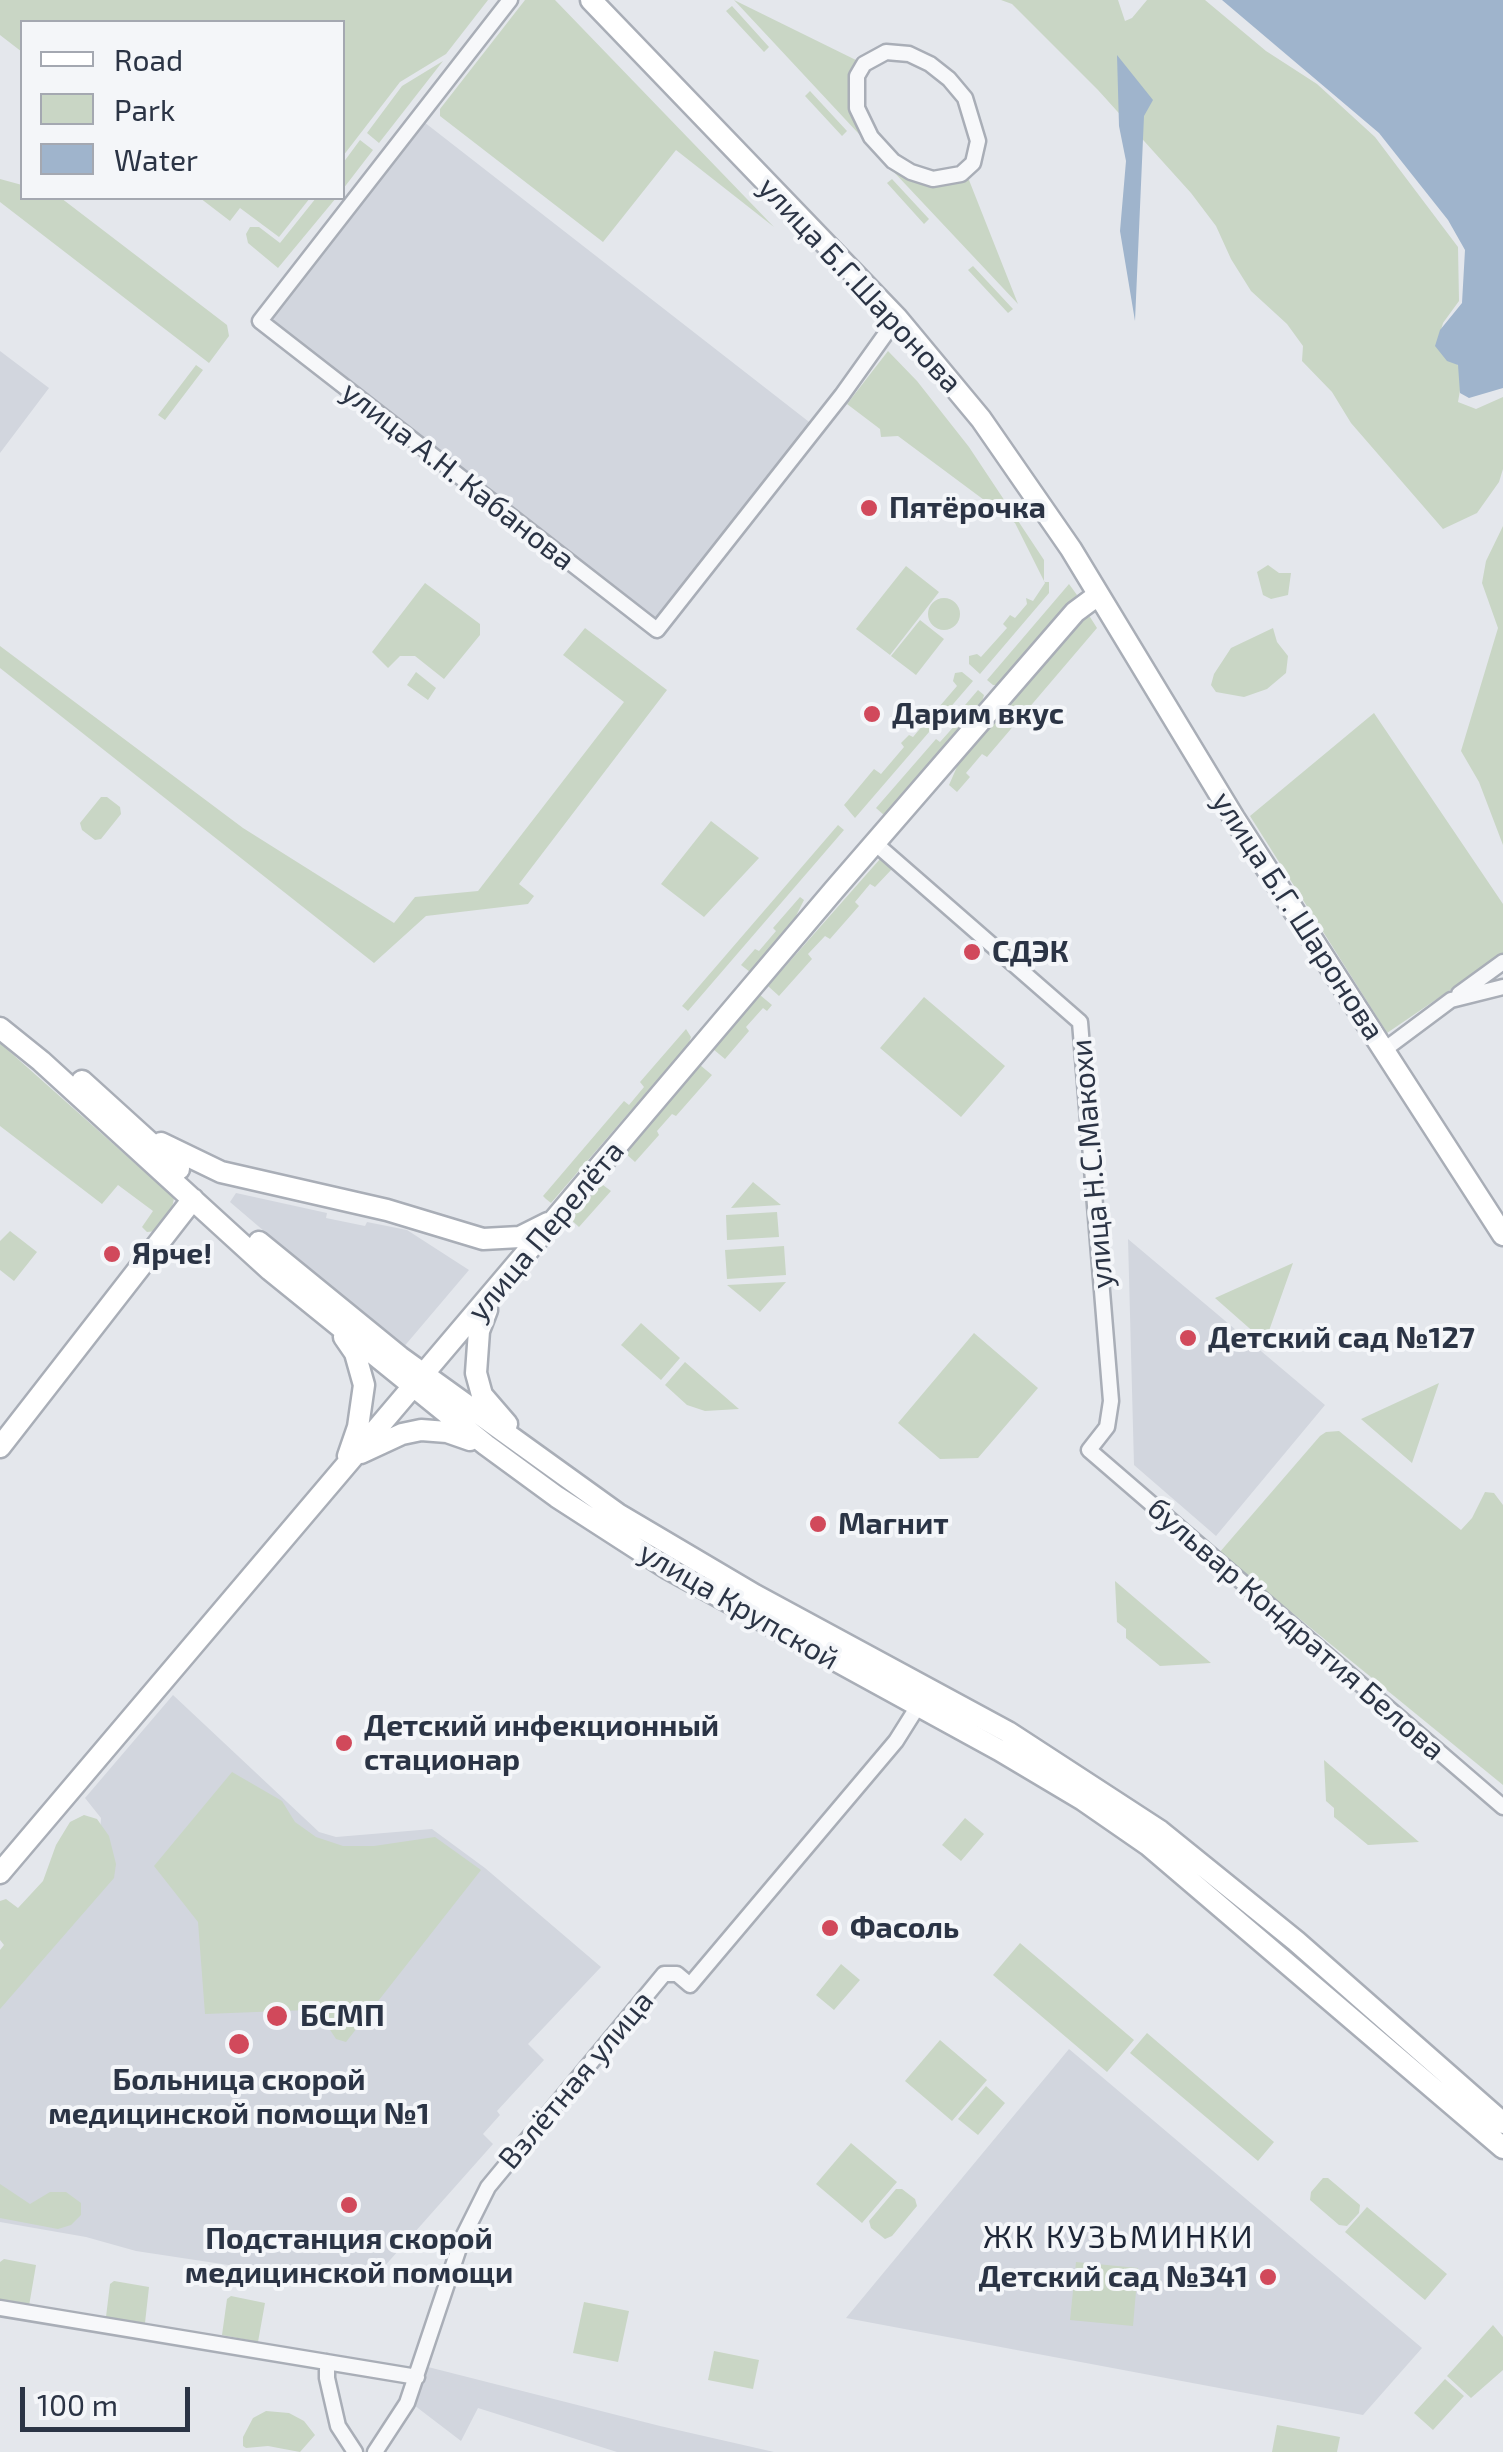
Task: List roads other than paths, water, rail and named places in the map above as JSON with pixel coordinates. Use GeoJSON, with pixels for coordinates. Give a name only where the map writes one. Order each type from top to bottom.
{"type":"FeatureCollection","features":[{"type":"Feature","properties":{"kind":"main road","name":"улица Б.Г.Шаронова"},"geometry":{"type":"LineString","coordinates":[[592,0],[897,318],[981,419],[1055,524],[1098,594]]}},
{"type":"Feature","properties":{"kind":"main road","name":"улица Перелёта"},"geometry":{"type":"LineString","coordinates":[[0,1873],[1075,612],[1098,594]]}},
{"type":"Feature","properties":{"kind":"main road","name":"улица Б.Г. Шаронова"},"geometry":{"type":"LineString","coordinates":[[1098,594],[1234,818],[1503,1235]]}},
{"type":"Feature","properties":{"kind":"main road","name":"улица Крупской"},"geometry":{"type":"LineString","coordinates":[[0,1012],[119,1112],[267,1249],[400,1357],[486,1445],[667,1568],[1023,1742],[1160,1831],[1296,1941],[1503,2123]]}},
{"type":"Feature","properties":{"kind":"main road","name":"улица Крупской"},"geometry":{"type":"LineString","coordinates":[[0,1028],[334,1322],[676,1550],[923,1696],[1148,1845],[1503,2148]]}},
{"type":"Feature","properties":{"kind":"main road"},"geometry":{"type":"LineString","coordinates":[[119,1112],[163,1144],[221,1172],[387,1210],[461,1234],[506,1240],[533,1232],[556,1219]]}},
{"type":"Feature","properties":{"kind":"main road"},"geometry":{"type":"LineString","coordinates":[[0,1447],[193,1199]]}},
{"type":"Feature","properties":{"kind":"main road"},"geometry":{"type":"LineString","coordinates":[[502,1284],[479,1331],[476,1373],[482,1395],[492,1410],[542,1462]]}},
{"type":"Feature","properties":{"kind":"main road"},"geometry":{"type":"LineString","coordinates":[[334,1322],[355,1354],[364,1385],[358,1427],[343,1467]]}},
{"type":"Feature","properties":{"kind":"main road"},"geometry":{"type":"LineString","coordinates":[[343,1467],[380,1442],[421,1430],[447,1432],[486,1445]]}},
{"type":"Feature","properties":{"kind":"street","name":"улица А.Н. Кабанова"},"geometry":{"type":"LineString","coordinates":[[510,0],[260,321],[657,630],[897,318]]}},
{"type":"Feature","properties":{"kind":"street"},"geometry":{"type":"LineString","coordinates":[[898,52],[919,58],[949,79],[965,98],[977,128],[976,155],[966,170],[954,177],[933,179],[911,172],[881,149],[857,108],[855,88],[864,64],[877,55],[898,52]]}},
{"type":"Feature","properties":{"kind":"street","name":"улица Н.С.Макохи"},"geometry":{"type":"LineString","coordinates":[[876,844],[1080,1022],[1111,1401],[1107,1428],[1089,1450]]}},
{"type":"Feature","properties":{"kind":"street"},"geometry":{"type":"LineString","coordinates":[[1384,1050],[1503,962]]}},
{"type":"Feature","properties":{"kind":"street"},"geometry":{"type":"LineString","coordinates":[[1450,1000],[1503,987]]}},
{"type":"Feature","properties":{"kind":"street","name":"бульвар Кондратия Белова"},"geometry":{"type":"LineString","coordinates":[[1089,1450],[1503,1807]]}},
{"type":"Feature","properties":{"kind":"street","name":"Взлётная улица"},"geometry":{"type":"LineString","coordinates":[[375,2452],[407,2403],[462,2240],[488,2187],[664,1974],[677,1974],[690,1984],[896,1741],[923,1696]]}},
{"type":"Feature","properties":{"kind":"street"},"geometry":{"type":"LineString","coordinates":[[0,2308],[418,2377]]}},
{"type":"Feature","properties":{"kind":"street"},"geometry":{"type":"LineString","coordinates":[[327,2362],[326,2378],[338,2426],[355,2452]]}},
{"type":"Feature","properties":{"kind":"water"},"geometry":{"type":"Polygon","coordinates":[[[1222,0],[1503,0],[1503,388],[1469,398],[1460,393],[1458,365],[1447,361],[1435,346],[1440,330],[1462,303],[1465,250],[1448,220],[1379,133],[1222,0]]]}},
{"type":"Feature","properties":{"kind":"water"},"geometry":{"type":"Polygon","coordinates":[[[1117,55],[1153,100],[1144,116],[1135,321],[1120,231],[1126,161],[1119,126],[1117,55]]]}},
{"type":"Feature","properties":{"kind":"place","name":"Пятёрочка"},"geometry":{"type":"Point","coordinates":[869,508]}},
{"type":"Feature","properties":{"kind":"place","name":"Дарим вкус"},"geometry":{"type":"Point","coordinates":[872,714]}},
{"type":"Feature","properties":{"kind":"place","name":"СДЭК"},"geometry":{"type":"Point","coordinates":[972,952]}},
{"type":"Feature","properties":{"kind":"place","name":"Ярче!"},"geometry":{"type":"Point","coordinates":[112,1254]}},
{"type":"Feature","properties":{"kind":"place","name":"Детский сад №127"},"geometry":{"type":"Point","coordinates":[1188,1338]}},
{"type":"Feature","properties":{"kind":"place","name":"Магнит"},"geometry":{"type":"Point","coordinates":[818,1524]}},
{"type":"Feature","properties":{"kind":"place","name":"Детский инфекционный стационар"},"geometry":{"type":"Point","coordinates":[344,1743]}},
{"type":"Feature","properties":{"kind":"place","name":"Фасоль"},"geometry":{"type":"Point","coordinates":[830,1928]}},
{"type":"Feature","properties":{"kind":"place","name":"БСМП"},"geometry":{"type":"Point","coordinates":[277,2016]}},
{"type":"Feature","properties":{"kind":"place","name":"Больница скорой медицинской помощи №1"},"geometry":{"type":"Point","coordinates":[239,2044]}},
{"type":"Feature","properties":{"kind":"place","name":"Подстанция скорой медицинской помощи"},"geometry":{"type":"Point","coordinates":[349,2205]}},
{"type":"Feature","properties":{"kind":"place","name":"Детский сад №341"},"geometry":{"type":"Point","coordinates":[1268,2277]}},
{"type":"Feature","properties":{"kind":"district","name":"ЖК КУЗЬМИНКИ"},"geometry":{"type":"Point","coordinates":[1119,2237]}}]}
